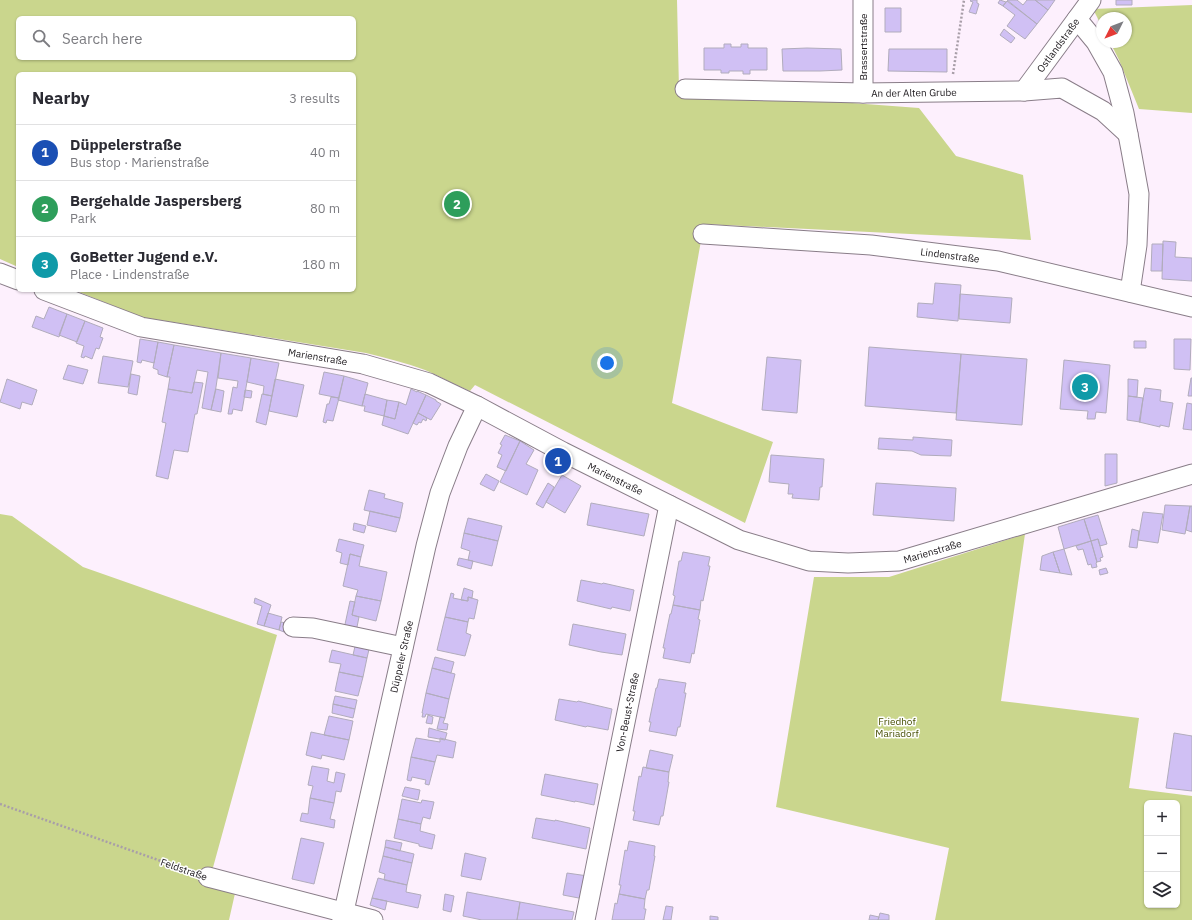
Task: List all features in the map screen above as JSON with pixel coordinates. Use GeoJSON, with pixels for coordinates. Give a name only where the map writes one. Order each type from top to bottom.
{"type":"FeatureCollection","features":[{"type":"Feature","properties":{"kind":"street","name":"Brassertstraße"},"geometry":{"type":"LineString","coordinates":[[863,0],[863,93]]}},
{"type":"Feature","properties":{"kind":"street","name":"Ostlandstraße"},"geometry":{"type":"LineString","coordinates":[[1024,91],[1091,0]]}},
{"type":"Feature","properties":{"kind":"street"},"geometry":{"type":"LineString","coordinates":[[1077,19],[1096,42],[1113,72],[1124,113],[1139,194],[1136,245],[1130,292]]}},
{"type":"Feature","properties":{"kind":"street","name":"An der Alten Grube"},"geometry":{"type":"LineString","coordinates":[[685,89],[863,93],[1024,91],[1062,88],[1103,111],[1128,134]]}},
{"type":"Feature","properties":{"kind":"street","name":"Lindenstraße"},"geometry":{"type":"LineString","coordinates":[[703,234],[871,245],[998,261],[1192,307]]}},
{"type":"Feature","properties":{"kind":"street"},"geometry":{"type":"LineString","coordinates":[[0,272],[16,279]]}},
{"type":"Feature","properties":{"kind":"street","name":"Marienstraße"},"geometry":{"type":"LineString","coordinates":[[49,292],[141,327],[363,364],[429,383],[739,540],[808,561],[848,563],[899,561],[1192,474]]}},
{"type":"Feature","properties":{"kind":"street","name":"Düppeler Straße"},"geometry":{"type":"LineString","coordinates":[[343,916],[426,546],[440,493],[458,446],[477,406]]}},
{"type":"Feature","properties":{"kind":"street","name":"Von-Beust-Straße"},"geometry":{"type":"LineString","coordinates":[[586,920],[669,505]]}},
{"type":"Feature","properties":{"kind":"street"},"geometry":{"type":"LineString","coordinates":[[293,627],[313,628],[403,647]]}},
{"type":"Feature","properties":{"kind":"street","name":"Feldstraße"},"geometry":{"type":"LineString","coordinates":[[208,877],[343,916],[373,920]]}},
{"type":"Feature","properties":{"kind":"path"},"geometry":{"type":"LineString","coordinates":[[950,92],[964,0]]}},
{"type":"Feature","properties":{"kind":"path","name":"Feldstraße"},"geometry":{"type":"LineString","coordinates":[[0,804],[208,877]]}},
{"type":"Feature","properties":{"kind":"green space"},"geometry":{"type":"Polygon","coordinates":[[[0,0],[677,0],[679,90],[919,108],[956,156],[1023,175],[1031,240],[704,224],[672,403],[773,442],[745,523],[475,385],[470,391],[425,370],[366,353],[141,317],[79,292],[356,292],[356,72],[16,72],[16,266],[0,259],[0,0]]]}},
{"type":"Feature","properties":{"kind":"green space"},"geometry":{"type":"Polygon","coordinates":[[[1192,5],[1192,113],[1139,109],[1113,48],[1132,48],[1132,12],[1096,12],[1096,15],[1093,9],[1192,5]]]}},
{"type":"Feature","properties":{"kind":"green space"},"geometry":{"type":"Polygon","coordinates":[[[0,514],[12,516],[83,567],[277,635],[209,882],[236,889],[229,920],[0,920],[0,514]]]}},
{"type":"Feature","properties":{"kind":"green space","name":"Friedhof Mariadorf"},"geometry":{"type":"Polygon","coordinates":[[[1025,534],[1001,701],[1139,718],[1129,788],[1192,796],[1192,920],[935,920],[949,848],[776,807],[814,577],[889,577],[1025,534]]]}},
{"type":"Feature","properties":{"kind":"building"},"geometry":{"type":"Polygon","coordinates":[[[977,0],[977,3],[979,4],[976,14],[969,12],[973,2],[970,1],[977,0]]]}},
{"type":"Feature","properties":{"kind":"building"},"geometry":{"type":"Polygon","coordinates":[[[1000,0],[1006,2],[1003,6],[998,3],[1000,0]]]}},
{"type":"Feature","properties":{"kind":"building"},"geometry":{"type":"Polygon","coordinates":[[[1007,0],[1017,0],[1023,5],[1027,0],[1035,0],[1048,10],[1037,24],[1007,0]]]}},
{"type":"Feature","properties":{"kind":"building"},"geometry":{"type":"Polygon","coordinates":[[[1035,0],[1055,0],[1048,10],[1035,0]]]}},
{"type":"Feature","properties":{"kind":"building"},"geometry":{"type":"Polygon","coordinates":[[[1116,0],[1132,0],[1132,5],[1116,5],[1116,0]]]}},
{"type":"Feature","properties":{"kind":"building"},"geometry":{"type":"Polygon","coordinates":[[[1007,1],[1037,24],[1025,39],[1007,26],[1015,15],[1003,6],[1007,1]]]}},
{"type":"Feature","properties":{"kind":"building"},"geometry":{"type":"Polygon","coordinates":[[[885,8],[901,8],[901,32],[885,32],[885,8]]]}},
{"type":"Feature","properties":{"kind":"building"},"geometry":{"type":"Polygon","coordinates":[[[1004,29],[1015,38],[1011,43],[1000,35],[1004,29]]]}},
{"type":"Feature","properties":{"kind":"building"},"geometry":{"type":"Polygon","coordinates":[[[724,44],[731,44],[731,47],[741,47],[741,44],[748,44],[748,48],[767,48],[767,70],[750,70],[750,74],[743,74],[743,71],[729,71],[729,73],[721,73],[721,70],[704,70],[704,48],[724,48],[724,44]]]}},
{"type":"Feature","properties":{"kind":"building"},"geometry":{"type":"Polygon","coordinates":[[[782,49],[841,49],[842,70],[783,71],[782,49]]]}},
{"type":"Feature","properties":{"kind":"building"},"geometry":{"type":"Polygon","coordinates":[[[889,49],[947,49],[947,72],[888,71],[889,49]]]}},
{"type":"Feature","properties":{"kind":"building"},"geometry":{"type":"Polygon","coordinates":[[[1163,241],[1176,242],[1175,257],[1192,258],[1192,281],[1162,279],[1163,241]]]}},
{"type":"Feature","properties":{"kind":"building"},"geometry":{"type":"Polygon","coordinates":[[[1152,244],[1163,244],[1162,271],[1151,271],[1152,244]]]}},
{"type":"Feature","properties":{"kind":"building"},"geometry":{"type":"Polygon","coordinates":[[[935,283],[961,285],[958,321],[917,317],[918,303],[933,304],[935,283]]]}},
{"type":"Feature","properties":{"kind":"building"},"geometry":{"type":"Polygon","coordinates":[[[960,294],[1012,298],[1010,323],[959,319],[960,294]]]}},
{"type":"Feature","properties":{"kind":"building"},"geometry":{"type":"Polygon","coordinates":[[[49,307],[67,314],[59,337],[32,327],[36,316],[44,319],[49,307]]]}},
{"type":"Feature","properties":{"kind":"building"},"geometry":{"type":"Polygon","coordinates":[[[67,314],[85,321],[77,342],[59,335],[67,314]]]}},
{"type":"Feature","properties":{"kind":"building"},"geometry":{"type":"Polygon","coordinates":[[[85,321],[103,328],[100,337],[103,338],[99,349],[96,348],[92,359],[85,356],[84,358],[81,357],[84,346],[76,343],[85,321]]]}},
{"type":"Feature","properties":{"kind":"building"},"geometry":{"type":"Polygon","coordinates":[[[140,339],[158,342],[154,363],[142,360],[141,363],[137,362],[140,339]]]}},
{"type":"Feature","properties":{"kind":"building"},"geometry":{"type":"Polygon","coordinates":[[[1174,339],[1191,339],[1190,370],[1174,369],[1174,339]]]}},
{"type":"Feature","properties":{"kind":"building"},"geometry":{"type":"Polygon","coordinates":[[[1134,341],[1146,341],[1146,348],[1134,348],[1134,341]]]}},
{"type":"Feature","properties":{"kind":"building"},"geometry":{"type":"Polygon","coordinates":[[[158,342],[174,345],[167,377],[158,374],[158,370],[153,368],[158,342]]]}},
{"type":"Feature","properties":{"kind":"building"},"geometry":{"type":"Polygon","coordinates":[[[174,345],[221,353],[211,410],[202,408],[208,372],[197,370],[192,393],[168,389],[170,377],[167,377],[174,345]]]}},
{"type":"Feature","properties":{"kind":"building"},"geometry":{"type":"Polygon","coordinates":[[[869,347],[961,354],[956,413],[865,406],[869,347]]]}},
{"type":"Feature","properties":{"kind":"building"},"geometry":{"type":"Polygon","coordinates":[[[221,353],[251,358],[242,411],[233,409],[232,414],[228,414],[233,387],[237,388],[238,381],[218,378],[221,353]]]}},
{"type":"Feature","properties":{"kind":"building"},"geometry":{"type":"Polygon","coordinates":[[[961,354],[1027,359],[1022,425],[956,420],[961,354]]]}},
{"type":"Feature","properties":{"kind":"building"},"geometry":{"type":"Polygon","coordinates":[[[103,356],[133,361],[128,387],[98,383],[103,356]]]}},
{"type":"Feature","properties":{"kind":"building"},"geometry":{"type":"Polygon","coordinates":[[[767,357],[801,360],[797,413],[762,410],[767,357]]]}},
{"type":"Feature","properties":{"kind":"building"},"geometry":{"type":"Polygon","coordinates":[[[251,358],[279,363],[272,396],[263,394],[264,386],[247,382],[251,358]]]}},
{"type":"Feature","properties":{"kind":"building"},"geometry":{"type":"Polygon","coordinates":[[[1064,360],[1110,365],[1106,413],[1096,412],[1095,419],[1087,419],[1088,411],[1060,409],[1064,360]]]}},
{"type":"Feature","properties":{"kind":"building"},"geometry":{"type":"Polygon","coordinates":[[[68,365],[88,370],[83,384],[63,379],[68,365]]]}},
{"type":"Feature","properties":{"kind":"building"},"geometry":{"type":"Polygon","coordinates":[[[324,372],[344,376],[339,398],[319,394],[324,372]]]}},
{"type":"Feature","properties":{"kind":"building"},"geometry":{"type":"Polygon","coordinates":[[[131,374],[140,376],[137,395],[128,393],[131,374]]]}},
{"type":"Feature","properties":{"kind":"building"},"geometry":{"type":"Polygon","coordinates":[[[344,376],[368,383],[362,406],[338,400],[344,376]]]}},
{"type":"Feature","properties":{"kind":"building"},"geometry":{"type":"Polygon","coordinates":[[[1191,378],[1192,396],[1188,396],[1191,378]]]}},
{"type":"Feature","properties":{"kind":"building"},"geometry":{"type":"Polygon","coordinates":[[[7,379],[37,390],[32,405],[22,402],[20,409],[0,402],[7,379]]]}},
{"type":"Feature","properties":{"kind":"building"},"geometry":{"type":"Polygon","coordinates":[[[275,379],[304,385],[297,417],[269,411],[275,379]]]}},
{"type":"Feature","properties":{"kind":"building"},"geometry":{"type":"Polygon","coordinates":[[[1128,379],[1138,380],[1137,397],[1128,396],[1128,379]]]}},
{"type":"Feature","properties":{"kind":"building"},"geometry":{"type":"Polygon","coordinates":[[[194,382],[203,383],[197,414],[195,414],[188,452],[174,450],[168,479],[156,476],[166,423],[162,422],[168,389],[192,393],[194,382]]]}},
{"type":"Feature","properties":{"kind":"building"},"geometry":{"type":"Polygon","coordinates":[[[1145,388],[1161,390],[1160,401],[1173,403],[1169,427],[1160,425],[1160,427],[1139,422],[1145,388]]]}},
{"type":"Feature","properties":{"kind":"building"},"geometry":{"type":"Polygon","coordinates":[[[216,389],[224,391],[221,412],[211,410],[216,389]]]}},
{"type":"Feature","properties":{"kind":"building"},"geometry":{"type":"Polygon","coordinates":[[[411,389],[426,395],[408,434],[382,425],[384,416],[395,419],[399,402],[406,405],[411,389]]]}},
{"type":"Feature","properties":{"kind":"building"},"geometry":{"type":"Polygon","coordinates":[[[245,390],[252,391],[251,398],[244,397],[245,390]]]}},
{"type":"Feature","properties":{"kind":"building"},"geometry":{"type":"Polygon","coordinates":[[[262,394],[272,396],[266,425],[256,422],[262,394]]]}},
{"type":"Feature","properties":{"kind":"building"},"geometry":{"type":"Polygon","coordinates":[[[365,394],[387,400],[384,416],[364,411],[365,406],[362,406],[365,394]]]}},
{"type":"Feature","properties":{"kind":"building"},"geometry":{"type":"Polygon","coordinates":[[[426,395],[441,404],[431,420],[418,413],[426,395]]]}},
{"type":"Feature","properties":{"kind":"building"},"geometry":{"type":"Polygon","coordinates":[[[1128,396],[1143,398],[1140,422],[1127,420],[1128,396]]]}},
{"type":"Feature","properties":{"kind":"building"},"geometry":{"type":"Polygon","coordinates":[[[331,397],[339,398],[333,421],[327,420],[326,423],[323,422],[327,404],[329,404],[331,397]]]}},
{"type":"Feature","properties":{"kind":"building"},"geometry":{"type":"Polygon","coordinates":[[[387,400],[399,402],[395,419],[384,416],[387,400]]]}},
{"type":"Feature","properties":{"kind":"building"},"geometry":{"type":"Polygon","coordinates":[[[1187,403],[1192,404],[1192,430],[1183,429],[1187,403]]]}},
{"type":"Feature","properties":{"kind":"building"},"geometry":{"type":"Polygon","coordinates":[[[418,413],[427,418],[426,421],[423,419],[421,423],[419,422],[417,425],[413,423],[418,413]]]}},
{"type":"Feature","properties":{"kind":"building"},"geometry":{"type":"Polygon","coordinates":[[[505,435],[520,441],[506,471],[497,467],[502,455],[498,453],[502,445],[500,444],[505,435]]]}},
{"type":"Feature","properties":{"kind":"building"},"geometry":{"type":"Polygon","coordinates":[[[913,437],[952,440],[951,456],[921,455],[912,451],[878,449],[879,438],[913,440],[913,437]]]}},
{"type":"Feature","properties":{"kind":"building"},"geometry":{"type":"Polygon","coordinates":[[[520,441],[534,450],[526,464],[538,470],[527,495],[500,482],[520,441]]]}},
{"type":"Feature","properties":{"kind":"building"},"geometry":{"type":"Polygon","coordinates":[[[1105,454],[1117,454],[1117,483],[1105,486],[1105,454]]]}},
{"type":"Feature","properties":{"kind":"building"},"geometry":{"type":"Polygon","coordinates":[[[771,455],[824,459],[822,487],[820,487],[819,500],[792,498],[793,494],[788,494],[789,484],[769,482],[771,455]]]}},
{"type":"Feature","properties":{"kind":"building"},"geometry":{"type":"Polygon","coordinates":[[[486,474],[499,481],[494,491],[480,484],[486,474]]]}},
{"type":"Feature","properties":{"kind":"building"},"geometry":{"type":"Polygon","coordinates":[[[562,475],[581,486],[565,513],[546,502],[562,475]]]}},
{"type":"Feature","properties":{"kind":"building"},"geometry":{"type":"Polygon","coordinates":[[[548,483],[554,487],[543,508],[536,504],[548,483]]]}},
{"type":"Feature","properties":{"kind":"building"},"geometry":{"type":"Polygon","coordinates":[[[876,483],[956,488],[954,521],[873,515],[876,483]]]}},
{"type":"Feature","properties":{"kind":"building"},"geometry":{"type":"Polygon","coordinates":[[[369,490],[385,494],[384,498],[403,503],[400,518],[364,510],[369,490]]]}},
{"type":"Feature","properties":{"kind":"building"},"geometry":{"type":"Polygon","coordinates":[[[591,503],[649,514],[644,536],[587,525],[591,503]]]}},
{"type":"Feature","properties":{"kind":"building"},"geometry":{"type":"Polygon","coordinates":[[[1165,505],[1190,506],[1185,534],[1162,530],[1165,505]]]}},
{"type":"Feature","properties":{"kind":"building"},"geometry":{"type":"Polygon","coordinates":[[[1190,506],[1192,506],[1192,532],[1186,530],[1190,506]]]}},
{"type":"Feature","properties":{"kind":"building"},"geometry":{"type":"Polygon","coordinates":[[[370,511],[400,518],[396,532],[367,525],[370,511]]]}},
{"type":"Feature","properties":{"kind":"building"},"geometry":{"type":"Polygon","coordinates":[[[1143,512],[1163,514],[1158,543],[1138,540],[1143,512]]]}},
{"type":"Feature","properties":{"kind":"building"},"geometry":{"type":"Polygon","coordinates":[[[1098,515],[1107,544],[1100,546],[1098,539],[1091,541],[1084,519],[1098,515]]]}},
{"type":"Feature","properties":{"kind":"building"},"geometry":{"type":"Polygon","coordinates":[[[468,518],[502,526],[498,541],[464,533],[468,518]]]}},
{"type":"Feature","properties":{"kind":"building"},"geometry":{"type":"Polygon","coordinates":[[[1084,519],[1091,541],[1064,549],[1058,527],[1084,519]]]}},
{"type":"Feature","properties":{"kind":"building"},"geometry":{"type":"Polygon","coordinates":[[[354,523],[366,526],[364,533],[353,530],[354,523]]]}},
{"type":"Feature","properties":{"kind":"building"},"geometry":{"type":"Polygon","coordinates":[[[1132,529],[1139,531],[1137,548],[1129,547],[1132,529]]]}},
{"type":"Feature","properties":{"kind":"building"},"geometry":{"type":"Polygon","coordinates":[[[464,533],[498,541],[492,566],[468,560],[470,551],[461,548],[464,533]]]}},
{"type":"Feature","properties":{"kind":"building"},"geometry":{"type":"Polygon","coordinates":[[[339,539],[364,545],[361,557],[350,554],[348,565],[340,563],[342,553],[336,551],[339,539]]]}},
{"type":"Feature","properties":{"kind":"building"},"geometry":{"type":"Polygon","coordinates":[[[1098,539],[1103,557],[1100,558],[1101,561],[1097,562],[1091,541],[1098,539]]]}},
{"type":"Feature","properties":{"kind":"building"},"geometry":{"type":"Polygon","coordinates":[[[1091,541],[1097,562],[1097,567],[1092,568],[1091,564],[1088,565],[1083,549],[1078,550],[1076,546],[1091,541]]]}},
{"type":"Feature","properties":{"kind":"building"},"geometry":{"type":"Polygon","coordinates":[[[1064,549],[1072,575],[1060,573],[1053,552],[1064,549]]]}},
{"type":"Feature","properties":{"kind":"building"},"geometry":{"type":"Polygon","coordinates":[[[683,552],[710,557],[708,566],[710,566],[703,601],[701,600],[700,610],[673,605],[675,596],[673,595],[679,561],[681,561],[683,552]]]}},
{"type":"Feature","properties":{"kind":"building"},"geometry":{"type":"Polygon","coordinates":[[[1053,552],[1060,573],[1040,570],[1042,556],[1053,552]]]}},
{"type":"Feature","properties":{"kind":"building"},"geometry":{"type":"Polygon","coordinates":[[[350,554],[361,557],[359,566],[387,572],[381,601],[356,596],[358,590],[343,586],[350,554]]]}},
{"type":"Feature","properties":{"kind":"building"},"geometry":{"type":"Polygon","coordinates":[[[459,558],[473,561],[471,569],[457,565],[459,558]]]}},
{"type":"Feature","properties":{"kind":"building"},"geometry":{"type":"Polygon","coordinates":[[[1106,568],[1108,573],[1100,575],[1099,570],[1106,568]]]}},
{"type":"Feature","properties":{"kind":"building"},"geometry":{"type":"Polygon","coordinates":[[[581,580],[634,590],[630,611],[612,607],[611,609],[577,601],[581,580]]]}},
{"type":"Feature","properties":{"kind":"building"},"geometry":{"type":"Polygon","coordinates":[[[464,588],[473,591],[472,598],[468,597],[468,601],[461,600],[464,588]]]}},
{"type":"Feature","properties":{"kind":"building"},"geometry":{"type":"Polygon","coordinates":[[[451,593],[454,594],[453,598],[468,601],[468,597],[478,600],[474,619],[469,618],[468,622],[445,617],[451,593]]]}},
{"type":"Feature","properties":{"kind":"building"},"geometry":{"type":"Polygon","coordinates":[[[356,596],[381,601],[376,621],[352,615],[356,596]]]}},
{"type":"Feature","properties":{"kind":"building"},"geometry":{"type":"Polygon","coordinates":[[[255,598],[271,605],[264,626],[257,624],[262,606],[254,603],[255,598]]]}},
{"type":"Feature","properties":{"kind":"building"},"geometry":{"type":"Polygon","coordinates":[[[350,601],[355,602],[352,615],[359,617],[356,632],[344,629],[350,601]]]}},
{"type":"Feature","properties":{"kind":"building"},"geometry":{"type":"Polygon","coordinates":[[[673,605],[700,610],[698,619],[700,620],[694,654],[692,653],[690,663],[663,658],[665,648],[663,648],[673,605]]]}},
{"type":"Feature","properties":{"kind":"building"},"geometry":{"type":"Polygon","coordinates":[[[268,613],[282,617],[279,630],[264,626],[268,613]]]}},
{"type":"Feature","properties":{"kind":"building"},"geometry":{"type":"Polygon","coordinates":[[[445,617],[468,622],[466,633],[471,635],[465,656],[437,650],[445,617]]]}},
{"type":"Feature","properties":{"kind":"building"},"geometry":{"type":"Polygon","coordinates":[[[281,622],[286,623],[284,632],[279,630],[281,622]]]}},
{"type":"Feature","properties":{"kind":"building"},"geometry":{"type":"Polygon","coordinates":[[[573,624],[626,634],[622,655],[569,645],[573,624]]]}},
{"type":"Feature","properties":{"kind":"building"},"geometry":{"type":"Polygon","coordinates":[[[356,642],[370,645],[367,658],[353,655],[356,642]]]}},
{"type":"Feature","properties":{"kind":"building"},"geometry":{"type":"Polygon","coordinates":[[[332,650],[367,658],[363,677],[339,672],[341,664],[329,662],[332,650]]]}},
{"type":"Feature","properties":{"kind":"building"},"geometry":{"type":"Polygon","coordinates":[[[435,657],[454,662],[451,673],[432,668],[435,657]]]}},
{"type":"Feature","properties":{"kind":"building"},"geometry":{"type":"Polygon","coordinates":[[[432,668],[455,674],[449,699],[426,693],[432,668]]]}},
{"type":"Feature","properties":{"kind":"building"},"geometry":{"type":"Polygon","coordinates":[[[339,672],[363,677],[358,696],[335,691],[339,672]]]}},
{"type":"Feature","properties":{"kind":"building"},"geometry":{"type":"Polygon","coordinates":[[[659,679],[686,683],[684,693],[686,693],[680,727],[678,727],[676,736],[649,731],[651,722],[649,722],[659,679]]]}},
{"type":"Feature","properties":{"kind":"building"},"geometry":{"type":"Polygon","coordinates":[[[426,693],[449,699],[445,718],[426,714],[425,717],[422,717],[426,693]]]}},
{"type":"Feature","properties":{"kind":"building"},"geometry":{"type":"Polygon","coordinates":[[[335,696],[357,700],[355,709],[333,704],[335,696]]]}},
{"type":"Feature","properties":{"kind":"building"},"geometry":{"type":"Polygon","coordinates":[[[559,699],[578,701],[612,709],[608,730],[555,720],[559,699]]]}},
{"type":"Feature","properties":{"kind":"building"},"geometry":{"type":"Polygon","coordinates":[[[333,704],[355,709],[353,718],[332,713],[333,704]]]}},
{"type":"Feature","properties":{"kind":"building"},"geometry":{"type":"Polygon","coordinates":[[[428,715],[433,717],[432,724],[426,723],[428,715]]]}},
{"type":"Feature","properties":{"kind":"building"},"geometry":{"type":"Polygon","coordinates":[[[329,716],[353,721],[349,740],[324,735],[329,716]]]}},
{"type":"Feature","properties":{"kind":"building"},"geometry":{"type":"Polygon","coordinates":[[[440,717],[445,718],[443,723],[448,724],[447,730],[437,729],[440,717]]]}},
{"type":"Feature","properties":{"kind":"building"},"geometry":{"type":"Polygon","coordinates":[[[429,728],[447,733],[445,740],[428,737],[429,728]]]}},
{"type":"Feature","properties":{"kind":"building"},"geometry":{"type":"Polygon","coordinates":[[[311,732],[349,740],[344,760],[322,755],[321,759],[306,755],[311,732]]]}},
{"type":"Feature","properties":{"kind":"building"},"geometry":{"type":"Polygon","coordinates":[[[1174,733],[1192,736],[1192,791],[1166,788],[1174,733]]]}},
{"type":"Feature","properties":{"kind":"building"},"geometry":{"type":"Polygon","coordinates":[[[416,738],[440,742],[440,738],[456,742],[453,758],[437,755],[435,762],[411,757],[416,738]]]}},
{"type":"Feature","properties":{"kind":"building"},"geometry":{"type":"Polygon","coordinates":[[[650,750],[673,755],[669,772],[646,768],[650,750]]]}},
{"type":"Feature","properties":{"kind":"building"},"geometry":{"type":"Polygon","coordinates":[[[411,757],[435,762],[429,785],[425,784],[426,780],[412,777],[411,781],[407,780],[411,757]]]}},
{"type":"Feature","properties":{"kind":"building"},"geometry":{"type":"Polygon","coordinates":[[[312,766],[329,769],[327,781],[334,783],[336,772],[345,774],[341,792],[336,791],[334,803],[310,798],[313,786],[308,785],[312,766]]]}},
{"type":"Feature","properties":{"kind":"building"},"geometry":{"type":"Polygon","coordinates":[[[643,767],[669,772],[669,782],[663,816],[661,816],[659,825],[633,820],[635,811],[633,811],[639,776],[641,777],[643,767]]]}},
{"type":"Feature","properties":{"kind":"building"},"geometry":{"type":"Polygon","coordinates":[[[545,774],[598,784],[594,805],[541,795],[545,774]]]}},
{"type":"Feature","properties":{"kind":"building"},"geometry":{"type":"Polygon","coordinates":[[[405,787],[420,790],[418,800],[402,796],[405,787]]]}},
{"type":"Feature","properties":{"kind":"building"},"geometry":{"type":"Polygon","coordinates":[[[310,798],[334,803],[330,819],[335,820],[334,828],[300,821],[302,813],[308,814],[310,798]]]}},
{"type":"Feature","properties":{"kind":"building"},"geometry":{"type":"Polygon","coordinates":[[[402,799],[421,803],[422,800],[434,802],[430,819],[423,817],[421,824],[398,819],[402,799]]]}},
{"type":"Feature","properties":{"kind":"building"},"geometry":{"type":"Polygon","coordinates":[[[536,818],[555,820],[590,828],[586,849],[532,838],[536,818]]]}},
{"type":"Feature","properties":{"kind":"building"},"geometry":{"type":"Polygon","coordinates":[[[398,819],[421,824],[420,831],[435,835],[432,849],[394,838],[398,819]]]}},
{"type":"Feature","properties":{"kind":"building"},"geometry":{"type":"Polygon","coordinates":[[[301,838],[324,843],[314,884],[292,879],[301,838]]]}},
{"type":"Feature","properties":{"kind":"building"},"geometry":{"type":"Polygon","coordinates":[[[386,840],[402,843],[400,851],[385,847],[386,840]]]}},
{"type":"Feature","properties":{"kind":"building"},"geometry":{"type":"Polygon","coordinates":[[[629,841],[655,846],[655,856],[649,890],[647,890],[645,899],[619,894],[621,885],[619,885],[625,850],[627,851],[629,841]]]}},
{"type":"Feature","properties":{"kind":"building"},"geometry":{"type":"Polygon","coordinates":[[[385,847],[414,854],[412,863],[383,856],[385,847]]]}},
{"type":"Feature","properties":{"kind":"building"},"geometry":{"type":"Polygon","coordinates":[[[465,853],[486,858],[481,880],[461,876],[465,853]]]}},
{"type":"Feature","properties":{"kind":"building"},"geometry":{"type":"Polygon","coordinates":[[[383,856],[412,863],[407,885],[384,880],[385,874],[379,872],[383,856]]]}},
{"type":"Feature","properties":{"kind":"building"},"geometry":{"type":"Polygon","coordinates":[[[567,873],[588,876],[584,899],[563,895],[567,873]]]}},
{"type":"Feature","properties":{"kind":"building"},"geometry":{"type":"Polygon","coordinates":[[[378,878],[407,885],[406,892],[421,895],[418,908],[372,898],[378,878]]]}},
{"type":"Feature","properties":{"kind":"building"},"geometry":{"type":"Polygon","coordinates":[[[467,892],[520,902],[517,920],[482,920],[463,916],[467,892]]]}},
{"type":"Feature","properties":{"kind":"building"},"geometry":{"type":"Polygon","coordinates":[[[445,894],[454,896],[451,912],[443,910],[445,894]]]}},
{"type":"Feature","properties":{"kind":"building"},"geometry":{"type":"Polygon","coordinates":[[[619,894],[645,899],[644,909],[646,909],[644,920],[612,920],[615,903],[617,904],[619,894]]]}},
{"type":"Feature","properties":{"kind":"building"},"geometry":{"type":"Polygon","coordinates":[[[372,898],[387,901],[385,910],[370,905],[372,898]]]}},
{"type":"Feature","properties":{"kind":"building"},"geometry":{"type":"Polygon","coordinates":[[[520,902],[574,912],[572,920],[517,920],[520,902]]]}},
{"type":"Feature","properties":{"kind":"building"},"geometry":{"type":"Polygon","coordinates":[[[666,906],[673,907],[671,920],[663,920],[666,906]]]}},
{"type":"Feature","properties":{"kind":"building"},"geometry":{"type":"Polygon","coordinates":[[[880,913],[889,915],[889,920],[878,920],[880,913]]]}},
{"type":"Feature","properties":{"kind":"building"},"geometry":{"type":"Polygon","coordinates":[[[870,915],[879,917],[878,920],[869,920],[870,915]]]}},
{"type":"Feature","properties":{"kind":"building"},"geometry":{"type":"Polygon","coordinates":[[[710,916],[718,917],[718,920],[710,920],[710,916]]]}},
{"type":"Feature","properties":{"kind":"place","name":"Bergehalde Jaspersberg"},"geometry":{"type":"Point","coordinates":[457,204]}},
{"type":"Feature","properties":{"kind":"place","name":"GoBetter Jugend e.V."},"geometry":{"type":"Point","coordinates":[1085,387]}},
{"type":"Feature","properties":{"kind":"place","name":"Düppelerstraße"},"geometry":{"type":"Point","coordinates":[558,461]}}]}
